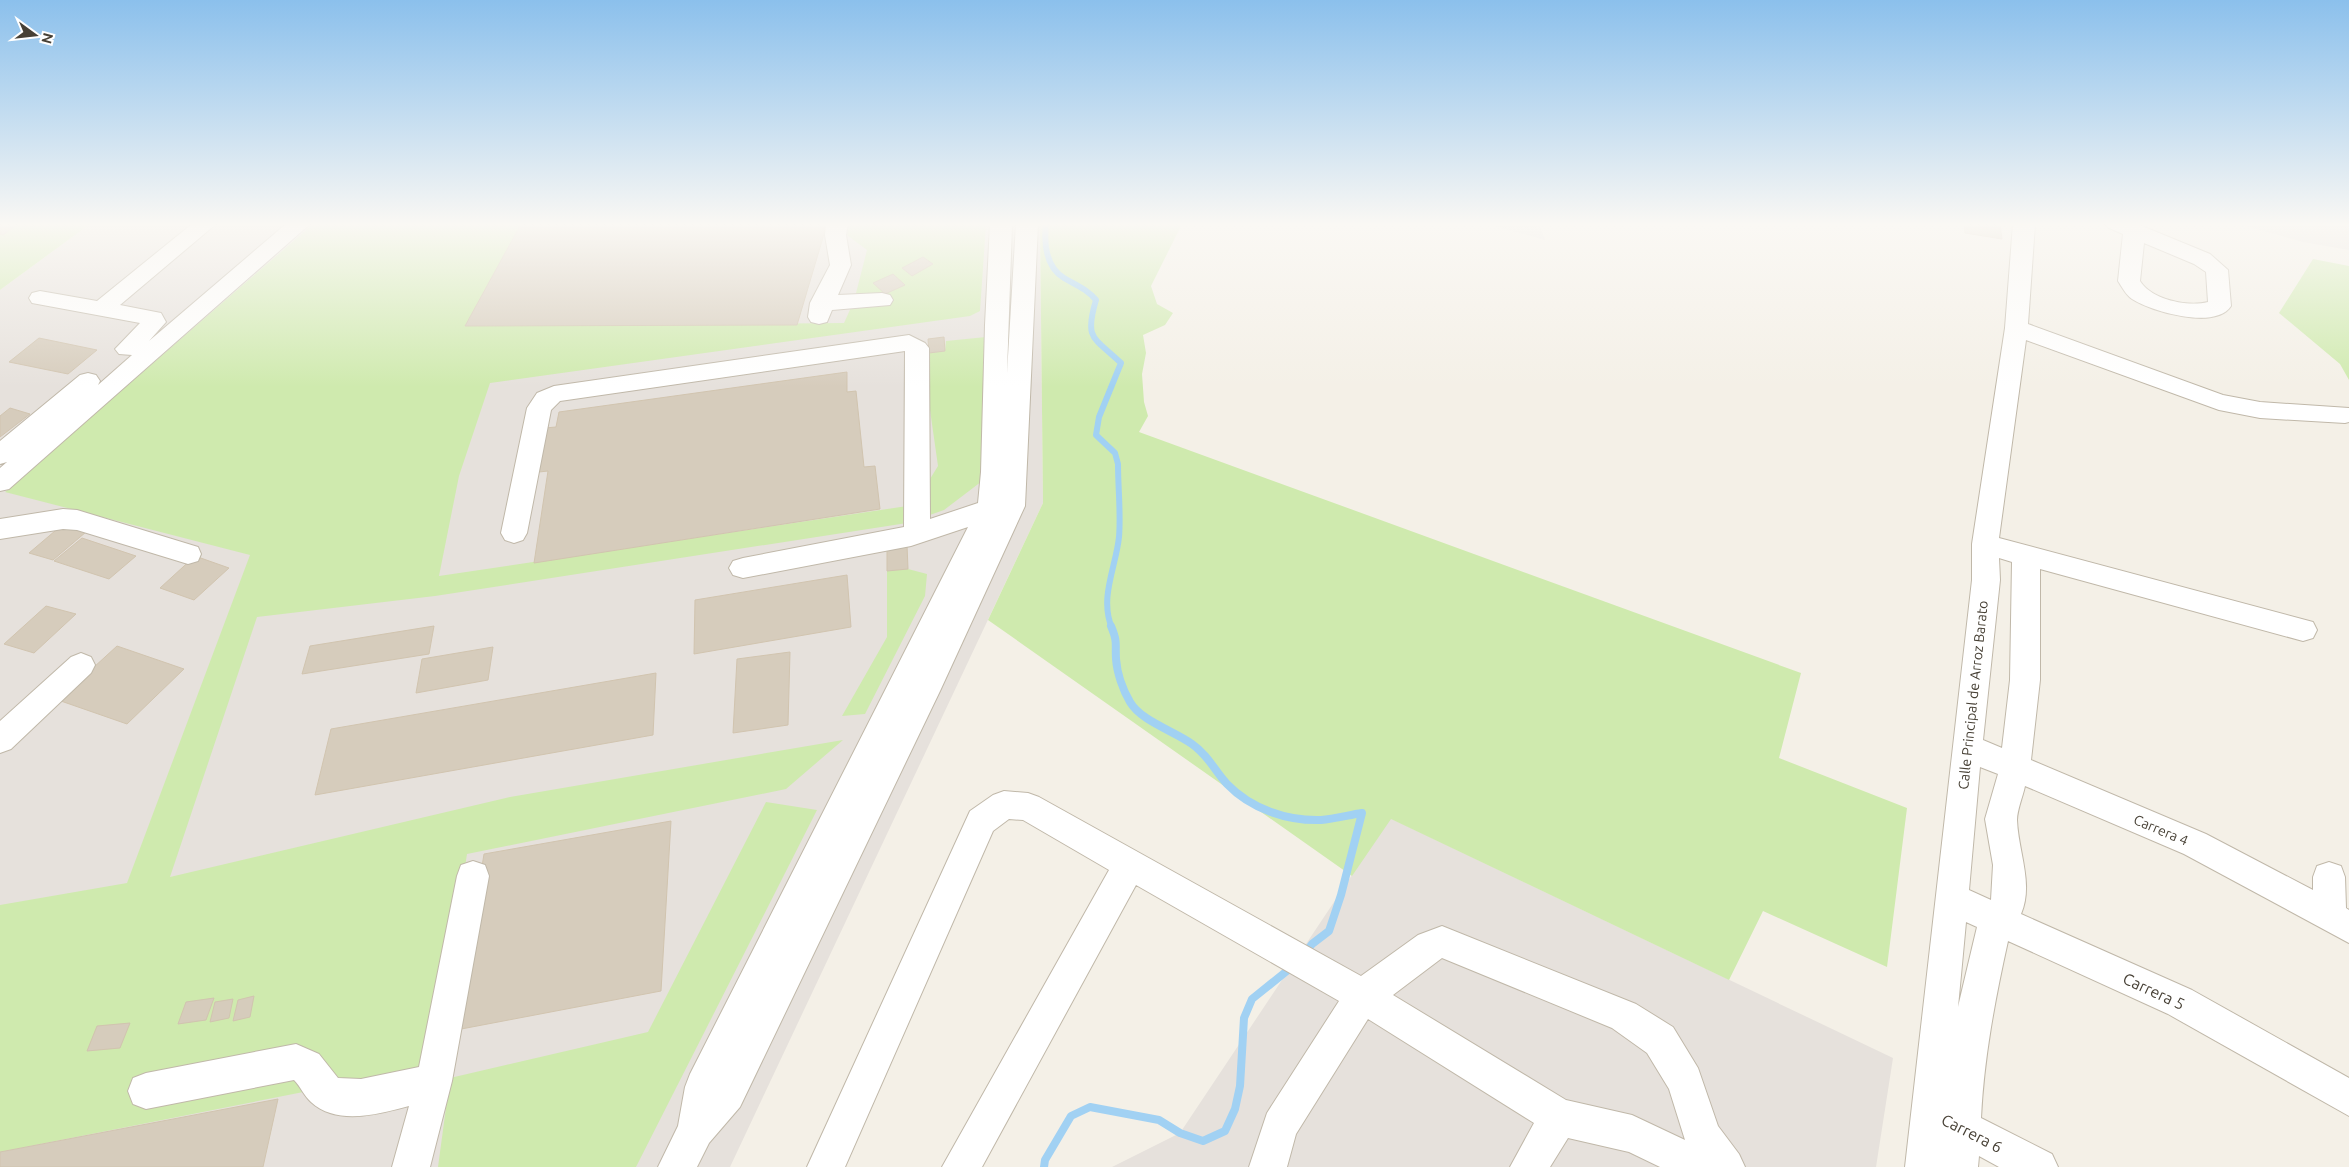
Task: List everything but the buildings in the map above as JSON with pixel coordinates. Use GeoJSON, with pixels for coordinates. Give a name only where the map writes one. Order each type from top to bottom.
{"type":"FeatureCollection","features":[{"type":"Feature","properties":{"kind":"street"},"geometry":{"type":"LineString","coordinates":[[92,307],[125,278]]}},
{"type":"Feature","properties":{"kind":"street"},"geometry":{"type":"LineString","coordinates":[[92,307],[131,278]]}},
{"type":"Feature","properties":{"kind":"street"},"geometry":{"type":"LineString","coordinates":[[0,482],[236,278]]}},
{"type":"Feature","properties":{"kind":"street"},"geometry":{"type":"LineString","coordinates":[[835,278],[820,310],[882,300]]}},
{"type":"Feature","properties":{"kind":"street"},"geometry":{"type":"LineString","coordinates":[[677,1167],[696,1130],[727,1094],[914,688],[1001,508],[1009,324],[1005,278]]}},
{"type":"Feature","properties":{"kind":"street"},"geometry":{"type":"LineString","coordinates":[[1009,324],[1017,278]]}},
{"type":"Feature","properties":{"kind":"street","name":"Calle Principal de Arroz Barato"},"geometry":{"type":"LineString","coordinates":[[1924,1167],[1947,1120],[1952,899],[1966,747],[1986,580],[1985,544],[2016,328],[2020,278]]}},
{"type":"Feature","properties":{"kind":"street"},"geometry":{"type":"LineString","coordinates":[[2129,278],[2129,282],[2137,292],[2146,298],[2194,311],[2213,310],[2220,306],[2218,278]]}},
{"type":"Feature","properties":{"kind":"street"},"geometry":{"type":"LineString","coordinates":[[0,455],[147,332],[155,322],[153,318],[40,298]]}},
{"type":"Feature","properties":{"kind":"street"},"geometry":{"type":"LineString","coordinates":[[2016,328],[2219,402],[2260,410],[2345,415]]}},
{"type":"Feature","properties":{"kind":"street"},"geometry":{"type":"LineString","coordinates":[[514,533],[539,408],[546,399],[554,394],[910,343],[917,348],[917,534]]}},
{"type":"Feature","properties":{"kind":"street"},"geometry":{"type":"LineString","coordinates":[[743,568],[917,534],[1001,508]]}},
{"type":"Feature","properties":{"kind":"street"},"geometry":{"type":"LineString","coordinates":[[0,529],[34,526],[63,519],[77,520],[188,554]]}},
{"type":"Feature","properties":{"kind":"street"},"geometry":{"type":"LineString","coordinates":[[1985,544],[2302,630]]}},
{"type":"Feature","properties":{"kind":"street"},"geometry":{"type":"LineString","coordinates":[[1959,1167],[1947,1120],[1965,1076],[1975,1009],[1996,919],[2007,907],[2009,864],[2001,819],[2015,767],[2025,680],[2026,555]]}},
{"type":"Feature","properties":{"kind":"street"},"geometry":{"type":"LineString","coordinates":[[0,740],[81,665]]}},
{"type":"Feature","properties":{"kind":"street","name":"Carrera 4"},"geometry":{"type":"LineString","coordinates":[[1966,747],[2195,844],[2340,922]]}},
{"type":"Feature","properties":{"kind":"street"},"geometry":{"type":"LineString","coordinates":[[826,1167],[981,821],[1004,805],[1028,807],[1130,864],[1363,996],[1560,1117],[1632,1134],[1702,1167]]}},
{"type":"Feature","properties":{"kind":"street"},"geometry":{"type":"LineString","coordinates":[[961,1167],[1130,864]]}},
{"type":"Feature","properties":{"kind":"street"},"geometry":{"type":"LineString","coordinates":[[411,1167],[434,1081],[473,876]]}},
{"type":"Feature","properties":{"kind":"street"},"geometry":{"type":"LineString","coordinates":[[2329,877],[2340,922]]}},
{"type":"Feature","properties":{"kind":"street","name":"Carrera 5"},"geometry":{"type":"LineString","coordinates":[[1952,899],[2180,1002],[2349,1098]]}},
{"type":"Feature","properties":{"kind":"street"},"geometry":{"type":"LineString","coordinates":[[1268,1167],[1280,1126],[1363,996],[1430,946],[1442,942],[1624,1016],[1660,1040],[1685,1081],[1704,1138],[1726,1167]]}},
{"type":"Feature","properties":{"kind":"street"},"geometry":{"type":"LineString","coordinates":[[146,1091],[296,1062],[310,1068],[319,1085],[326,1093],[350,1099],[434,1081]]}},
{"type":"Feature","properties":{"kind":"street"},"geometry":{"type":"LineString","coordinates":[[1529,1167],[1560,1117]]}},
{"type":"Feature","properties":{"kind":"street","name":"Carrera 6"},"geometry":{"type":"LineString","coordinates":[[1947,1120],[2039,1167]]}},
{"type":"Feature","properties":{"kind":"shaded area"},"geometry":{"type":"Polygon","coordinates":[[[16,278],[1041,278],[1043,503],[730,1167],[0,1167],[0,290],[16,278]]]}},
{"type":"Feature","properties":{"kind":"shaded area"},"geometry":{"type":"Polygon","coordinates":[[[1390,818],[1893,1058],[1876,1167],[1112,1167],[1180,1133],[1390,818]]]}},
{"type":"Feature","properties":{"kind":"green space"},"geometry":{"type":"Polygon","coordinates":[[[0,278],[16,278],[0,290],[0,278]]]}},
{"type":"Feature","properties":{"kind":"green space"},"geometry":{"type":"Polygon","coordinates":[[[250,278],[491,278],[465,326],[844,323],[854,301],[860,278],[982,278],[980,311],[970,316],[490,383],[459,476],[439,576],[914,505],[938,466],[922,354],[945,351],[946,341],[986,337],[994,472],[944,510],[907,523],[435,596],[257,617],[170,877],[510,797],[843,740],[786,789],[467,854],[435,1066],[0,1152],[0,905],[127,883],[250,555],[5,492],[250,278]]]}},
{"type":"Feature","properties":{"kind":"green space"},"geometry":{"type":"Polygon","coordinates":[[[1041,278],[1155,278],[1151,286],[1157,304],[1173,313],[1165,325],[1143,335],[1146,353],[1142,374],[1144,402],[1148,416],[1139,432],[1801,673],[1779,758],[1907,808],[1887,967],[1763,911],[1729,980],[1391,819],[1352,876],[988,620],[1043,503],[1041,278]]]}},
{"type":"Feature","properties":{"kind":"green space"},"geometry":{"type":"Polygon","coordinates":[[[2301,278],[2349,278],[2349,380],[2340,364],[2279,313],[2301,278]]]}},
{"type":"Feature","properties":{"kind":"green space"},"geometry":{"type":"Polygon","coordinates":[[[908,569],[927,574],[925,596],[865,714],[842,716],[887,637],[887,571],[908,569]]]}},
{"type":"Feature","properties":{"kind":"green space"},"geometry":{"type":"Polygon","coordinates":[[[766,802],[817,810],[636,1167],[438,1167],[450,1078],[648,1032],[766,802]]]}},
{"type":"Feature","properties":{"kind":"waterway"},"geometry":{"type":"LineString","coordinates":[[1065,278],[1085,290],[1096,300],[1091,323],[1094,337],[1121,363],[1099,417],[1096,435],[1115,453],[1118,464],[1119,537],[1107,605],[1108,617],[1112,628]]}},
{"type":"Feature","properties":{"kind":"waterway"},"geometry":{"type":"LineString","coordinates":[[1111,626],[1115,640],[1119,676],[1135,709],[1198,749],[1222,779],[1237,793],[1258,807],[1283,816],[1295,818],[1321,820],[1362,813],[1341,895],[1329,931],[1312,944],[1304,955]]}},
{"type":"Feature","properties":{"kind":"waterway"},"geometry":{"type":"LineString","coordinates":[[1044,1167],[1045,1160],[1071,1116],[1090,1107],[1159,1120],[1180,1133],[1203,1141],[1225,1131],[1235,1109],[1240,1086],[1244,1018],[1252,999],[1293,966]]}}]}
